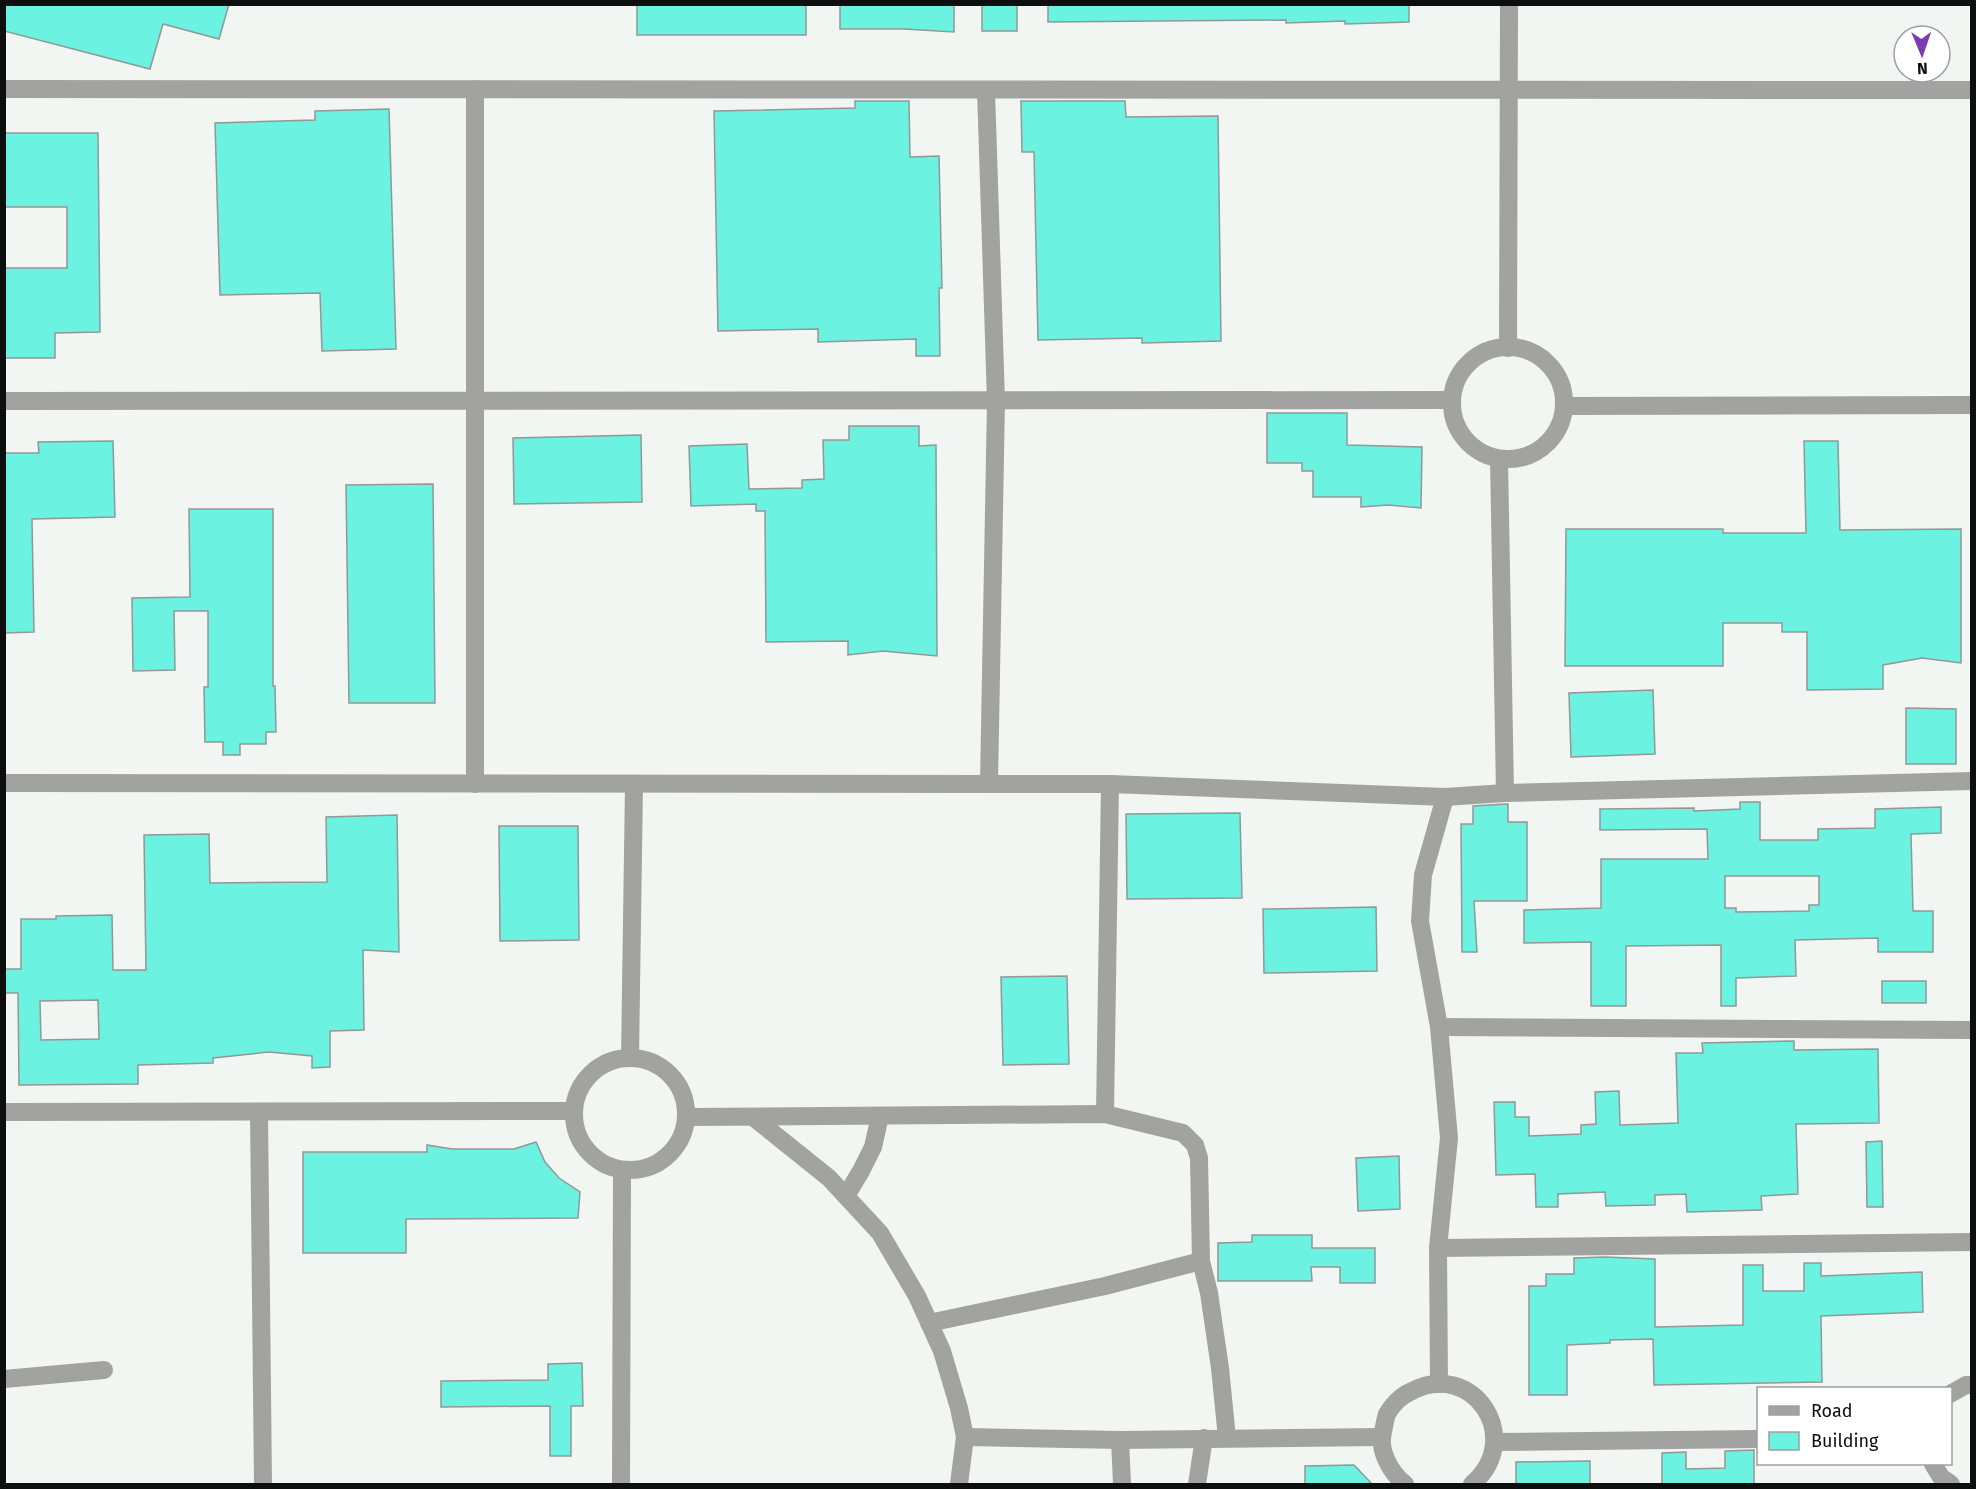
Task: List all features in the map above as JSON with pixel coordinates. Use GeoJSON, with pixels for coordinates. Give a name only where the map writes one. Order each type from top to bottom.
{"type":"FeatureCollection","features":[{"type":"Feature","properties":{"kind":"street"},"geometry":{"type":"LineString","coordinates":[[1508,348],[1509,4]]}},
{"type":"Feature","properties":{"kind":"street"},"geometry":{"type":"LineString","coordinates":[[4,89],[1971,90]]}},
{"type":"Feature","properties":{"kind":"street"},"geometry":{"type":"LineString","coordinates":[[475,89],[475,784]]}},
{"type":"Feature","properties":{"kind":"street"},"geometry":{"type":"LineString","coordinates":[[986,90],[996,401],[989,784]]}},
{"type":"Feature","properties":{"kind":"street"},"geometry":{"type":"LineString","coordinates":[[1515,347],[1534,353],[1552,368],[1562,386],[1565,406],[1558,429],[1544,447],[1525,457],[1499,459],[1482,454],[1466,441],[1453,420],[1451,400],[1457,377],[1472,359],[1491,349],[1515,347]]}},
{"type":"Feature","properties":{"kind":"street"},"geometry":{"type":"LineString","coordinates":[[4,401],[1451,400]]}},
{"type":"Feature","properties":{"kind":"street"},"geometry":{"type":"LineString","coordinates":[[1565,406],[1971,405]]}},
{"type":"Feature","properties":{"kind":"street"},"geometry":{"type":"LineString","coordinates":[[1499,459],[1505,793]]}},
{"type":"Feature","properties":{"kind":"street"},"geometry":{"type":"LineString","coordinates":[[4,783],[1110,784],[1445,797],[1505,793],[1971,781]]}},
{"type":"Feature","properties":{"kind":"street"},"geometry":{"type":"LineString","coordinates":[[630,1058],[634,784]]}},
{"type":"Feature","properties":{"kind":"street"},"geometry":{"type":"LineString","coordinates":[[1105,1113],[1110,784]]}},
{"type":"Feature","properties":{"kind":"street"},"geometry":{"type":"LineString","coordinates":[[1439,1384],[1438,1248],[1449,1137],[1439,1027],[1420,921],[1423,875],[1445,797]]}},
{"type":"Feature","properties":{"kind":"street"},"geometry":{"type":"LineString","coordinates":[[1439,1027],[1971,1030]]}},
{"type":"Feature","properties":{"kind":"street"},"geometry":{"type":"LineString","coordinates":[[637,1058],[657,1064],[675,1079],[684,1097],[687,1117],[681,1140],[666,1158],[647,1168],[622,1170],[604,1164],[588,1152],[576,1131],[573,1111],[580,1088],[594,1070],[613,1060],[637,1058]]}},
{"type":"Feature","properties":{"kind":"street"},"geometry":{"type":"LineString","coordinates":[[4,1112],[573,1111]]}},
{"type":"Feature","properties":{"kind":"street"},"geometry":{"type":"LineString","coordinates":[[259,1112],[263,1485]]}},
{"type":"Feature","properties":{"kind":"street"},"geometry":{"type":"LineString","coordinates":[[687,1117],[1105,1113],[1183,1133],[1195,1144],[1198,1158],[1201,1261],[1209,1293],[1227,1438]]}},
{"type":"Feature","properties":{"kind":"street"},"geometry":{"type":"LineString","coordinates":[[846,1196],[873,1147],[880,1116]]}},
{"type":"Feature","properties":{"kind":"street"},"geometry":{"type":"LineString","coordinates":[[753,1117],[829,1178],[880,1233],[917,1296],[942,1351],[959,1408],[965,1437],[959,1485]]}},
{"type":"Feature","properties":{"kind":"street"},"geometry":{"type":"LineString","coordinates":[[621,1485],[622,1170]]}},
{"type":"Feature","properties":{"kind":"street"},"geometry":{"type":"LineString","coordinates":[[1438,1248],[1971,1242]]}},
{"type":"Feature","properties":{"kind":"street"},"geometry":{"type":"LineString","coordinates":[[929,1323],[1105,1286],[1201,1261]]}},
{"type":"Feature","properties":{"kind":"street"},"geometry":{"type":"LineString","coordinates":[[4,1379],[104,1370]]}},
{"type":"Feature","properties":{"kind":"street"},"geometry":{"type":"LineString","coordinates":[[1405,1485],[1396,1477],[1384,1456],[1382,1437],[1388,1413],[1402,1396],[1421,1385],[1446,1383],[1465,1389],[1483,1404],[1493,1423],[1495,1443],[1489,1466],[1472,1485]]}},
{"type":"Feature","properties":{"kind":"street"},"geometry":{"type":"LineString","coordinates":[[1952,1393],[1966,1385],[1971,1385]]}},
{"type":"Feature","properties":{"kind":"street"},"geometry":{"type":"LineString","coordinates":[[965,1437],[1120,1440],[1382,1437]]}},
{"type":"Feature","properties":{"kind":"street"},"geometry":{"type":"LineString","coordinates":[[1197,1485],[1204,1438]]}},
{"type":"Feature","properties":{"kind":"street"},"geometry":{"type":"LineString","coordinates":[[1495,1443],[1757,1439]]}},
{"type":"Feature","properties":{"kind":"street"},"geometry":{"type":"LineString","coordinates":[[1120,1440],[1122,1485]]}},
{"type":"Feature","properties":{"kind":"street"},"geometry":{"type":"LineString","coordinates":[[1934,1465],[1941,1477],[1951,1485]]}},
{"type":"Feature","properties":{"kind":"building"},"geometry":{"type":"Polygon","coordinates":[[[4,4],[229,4],[219,39],[163,24],[150,69],[4,31],[4,4]]]}},
{"type":"Feature","properties":{"kind":"building"},"geometry":{"type":"Polygon","coordinates":[[[637,4],[806,4],[806,35],[637,35],[637,4]]]}},
{"type":"Feature","properties":{"kind":"building"},"geometry":{"type":"Polygon","coordinates":[[[840,4],[954,4],[954,32],[840,29],[840,4]]]}},
{"type":"Feature","properties":{"kind":"building"},"geometry":{"type":"Polygon","coordinates":[[[982,4],[1017,4],[1017,31],[982,31],[982,4]]]}},
{"type":"Feature","properties":{"kind":"building"},"geometry":{"type":"Polygon","coordinates":[[[1048,4],[1409,4],[1409,22],[1345,24],[1345,21],[1286,23],[1286,20],[1048,22],[1048,4]]]}},
{"type":"Feature","properties":{"kind":"building"},"geometry":{"type":"Polygon","coordinates":[[[855,101],[909,101],[910,157],[939,156],[942,288],[939,288],[940,356],[916,356],[916,339],[818,342],[818,329],[718,331],[714,111],[855,108],[855,101]]]}},
{"type":"Feature","properties":{"kind":"building"},"geometry":{"type":"Polygon","coordinates":[[[1021,101],[1125,101],[1126,117],[1218,116],[1221,341],[1142,343],[1142,338],[1038,340],[1034,152],[1022,152],[1021,101]]]}},
{"type":"Feature","properties":{"kind":"building"},"geometry":{"type":"Polygon","coordinates":[[[389,109],[396,349],[322,351],[320,293],[220,295],[215,123],[315,120],[315,111],[389,109]]]}},
{"type":"Feature","properties":{"kind":"building"},"geometry":{"type":"Polygon","coordinates":[[[4,133],[98,133],[100,332],[55,333],[55,358],[4,358],[4,268],[67,268],[67,207],[4,207],[4,133]]]}},
{"type":"Feature","properties":{"kind":"building"},"geometry":{"type":"Polygon","coordinates":[[[1267,413],[1347,413],[1347,445],[1422,447],[1421,508],[1388,505],[1361,507],[1361,497],[1313,497],[1313,471],[1302,471],[1302,463],[1267,463],[1267,413]]]}},
{"type":"Feature","properties":{"kind":"building"},"geometry":{"type":"Polygon","coordinates":[[[849,426],[919,426],[919,446],[936,445],[937,656],[883,651],[848,655],[848,641],[766,642],[765,511],[756,511],[756,504],[691,506],[689,446],[747,444],[749,489],[802,488],[802,480],[824,479],[823,440],[849,440],[849,426]]]}},
{"type":"Feature","properties":{"kind":"building"},"geometry":{"type":"Polygon","coordinates":[[[641,435],[642,502],[514,504],[513,438],[641,435]]]}},
{"type":"Feature","properties":{"kind":"building"},"geometry":{"type":"Polygon","coordinates":[[[113,441],[115,517],[32,519],[34,632],[4,633],[4,453],[39,453],[38,442],[113,441]]]}},
{"type":"Feature","properties":{"kind":"building"},"geometry":{"type":"Polygon","coordinates":[[[1804,441],[1838,441],[1840,530],[1961,529],[1961,663],[1922,658],[1883,665],[1883,689],[1807,690],[1807,632],[1782,632],[1782,623],[1723,623],[1723,666],[1565,666],[1566,529],[1723,529],[1723,533],[1806,533],[1804,441]]]}},
{"type":"Feature","properties":{"kind":"building"},"geometry":{"type":"Polygon","coordinates":[[[433,484],[435,703],[349,703],[346,485],[433,484]]]}},
{"type":"Feature","properties":{"kind":"building"},"geometry":{"type":"Polygon","coordinates":[[[189,509],[273,509],[273,686],[275,686],[276,732],[266,732],[266,744],[240,744],[240,755],[223,755],[223,742],[205,742],[204,687],[208,687],[208,611],[174,611],[175,670],[133,671],[132,598],[190,597],[189,509]]]}},
{"type":"Feature","properties":{"kind":"building"},"geometry":{"type":"Polygon","coordinates":[[[1653,690],[1655,754],[1571,757],[1569,693],[1653,690]]]}},
{"type":"Feature","properties":{"kind":"building"},"geometry":{"type":"Polygon","coordinates":[[[1906,708],[1956,709],[1956,764],[1906,764],[1906,708]]]}},
{"type":"Feature","properties":{"kind":"building"},"geometry":{"type":"Polygon","coordinates":[[[1740,802],[1760,802],[1760,840],[1818,840],[1818,829],[1875,828],[1875,809],[1941,807],[1941,833],[1911,834],[1913,911],[1933,911],[1933,952],[1878,952],[1878,938],[1795,940],[1796,976],[1736,978],[1736,1006],[1721,1006],[1721,945],[1626,946],[1626,1006],[1591,1006],[1591,942],[1524,943],[1524,910],[1601,908],[1601,859],[1708,859],[1707,829],[1600,830],[1600,809],[1694,808],[1694,811],[1740,809],[1740,802]],[[1725,876],[1725,908],[1736,908],[1736,912],[1809,911],[1809,905],[1819,905],[1819,876],[1725,876]]]}},
{"type":"Feature","properties":{"kind":"building"},"geometry":{"type":"Polygon","coordinates":[[[1508,804],[1508,822],[1527,822],[1527,901],[1474,901],[1477,952],[1462,952],[1461,824],[1473,824],[1473,806],[1508,804]]]}},
{"type":"Feature","properties":{"kind":"building"},"geometry":{"type":"Polygon","coordinates":[[[1240,813],[1242,898],[1127,899],[1126,814],[1240,813]]]}},
{"type":"Feature","properties":{"kind":"building"},"geometry":{"type":"Polygon","coordinates":[[[397,815],[399,952],[363,950],[364,1030],[330,1031],[330,1067],[312,1068],[312,1056],[269,1052],[213,1058],[213,1063],[138,1065],[138,1084],[19,1085],[18,993],[4,993],[4,969],[21,969],[21,919],[112,915],[113,970],[146,970],[144,835],[209,834],[210,883],[327,882],[326,817],[397,815]],[[98,1000],[40,1001],[41,1040],[99,1039],[98,1000]]]}},
{"type":"Feature","properties":{"kind":"building"},"geometry":{"type":"Polygon","coordinates":[[[499,826],[578,826],[579,940],[500,941],[499,826]]]}},
{"type":"Feature","properties":{"kind":"building"},"geometry":{"type":"Polygon","coordinates":[[[1376,907],[1377,971],[1264,973],[1263,909],[1376,907]]]}},
{"type":"Feature","properties":{"kind":"building"},"geometry":{"type":"Polygon","coordinates":[[[1067,976],[1069,1064],[1003,1065],[1001,977],[1067,976]]]}},
{"type":"Feature","properties":{"kind":"building"},"geometry":{"type":"Polygon","coordinates":[[[1882,981],[1926,981],[1926,1003],[1882,1003],[1882,981]]]}},
{"type":"Feature","properties":{"kind":"building"},"geometry":{"type":"Polygon","coordinates":[[[1794,1041],[1794,1050],[1878,1049],[1879,1123],[1796,1124],[1798,1194],[1761,1196],[1762,1210],[1687,1212],[1686,1194],[1655,1195],[1655,1205],[1606,1206],[1605,1192],[1558,1194],[1558,1207],[1536,1207],[1535,1174],[1496,1175],[1494,1102],[1515,1102],[1515,1117],[1529,1117],[1529,1136],[1581,1134],[1581,1125],[1596,1124],[1595,1092],[1619,1091],[1620,1125],[1678,1123],[1676,1053],[1703,1053],[1702,1043],[1794,1041]]]}},
{"type":"Feature","properties":{"kind":"building"},"geometry":{"type":"Polygon","coordinates":[[[1882,1141],[1883,1207],[1867,1207],[1866,1142],[1882,1141]]]}},
{"type":"Feature","properties":{"kind":"building"},"geometry":{"type":"Polygon","coordinates":[[[536,1142],[545,1162],[559,1178],[580,1192],[578,1218],[406,1219],[406,1253],[303,1253],[303,1152],[427,1152],[427,1145],[452,1149],[514,1149],[536,1142]]]}},
{"type":"Feature","properties":{"kind":"building"},"geometry":{"type":"Polygon","coordinates":[[[1399,1156],[1400,1209],[1358,1211],[1356,1158],[1399,1156]]]}},
{"type":"Feature","properties":{"kind":"building"},"geometry":{"type":"Polygon","coordinates":[[[1252,1235],[1312,1235],[1312,1248],[1375,1248],[1375,1283],[1340,1283],[1340,1267],[1311,1267],[1312,1281],[1218,1281],[1218,1243],[1252,1242],[1252,1235]]]}},
{"type":"Feature","properties":{"kind":"building"},"geometry":{"type":"Polygon","coordinates":[[[1574,1258],[1655,1259],[1655,1327],[1743,1325],[1743,1265],[1763,1265],[1763,1291],[1804,1291],[1804,1263],[1821,1263],[1821,1276],[1922,1272],[1923,1312],[1821,1316],[1822,1382],[1654,1385],[1653,1339],[1610,1340],[1610,1343],[1567,1345],[1567,1395],[1529,1395],[1529,1286],[1546,1286],[1546,1274],[1574,1274],[1574,1258]]]}},
{"type":"Feature","properties":{"kind":"building"},"geometry":{"type":"Polygon","coordinates":[[[582,1363],[583,1406],[571,1406],[571,1456],[550,1456],[550,1406],[441,1407],[441,1381],[548,1380],[548,1364],[582,1363]]]}},
{"type":"Feature","properties":{"kind":"building"},"geometry":{"type":"Polygon","coordinates":[[[1754,1450],[1754,1485],[1662,1485],[1662,1453],[1686,1452],[1686,1469],[1725,1468],[1725,1451],[1754,1450]]]}},
{"type":"Feature","properties":{"kind":"building"},"geometry":{"type":"Polygon","coordinates":[[[1590,1461],[1590,1485],[1516,1485],[1516,1462],[1590,1461]]]}},
{"type":"Feature","properties":{"kind":"building"},"geometry":{"type":"Polygon","coordinates":[[[1354,1465],[1373,1485],[1305,1485],[1305,1466],[1354,1465]]]}}]}
